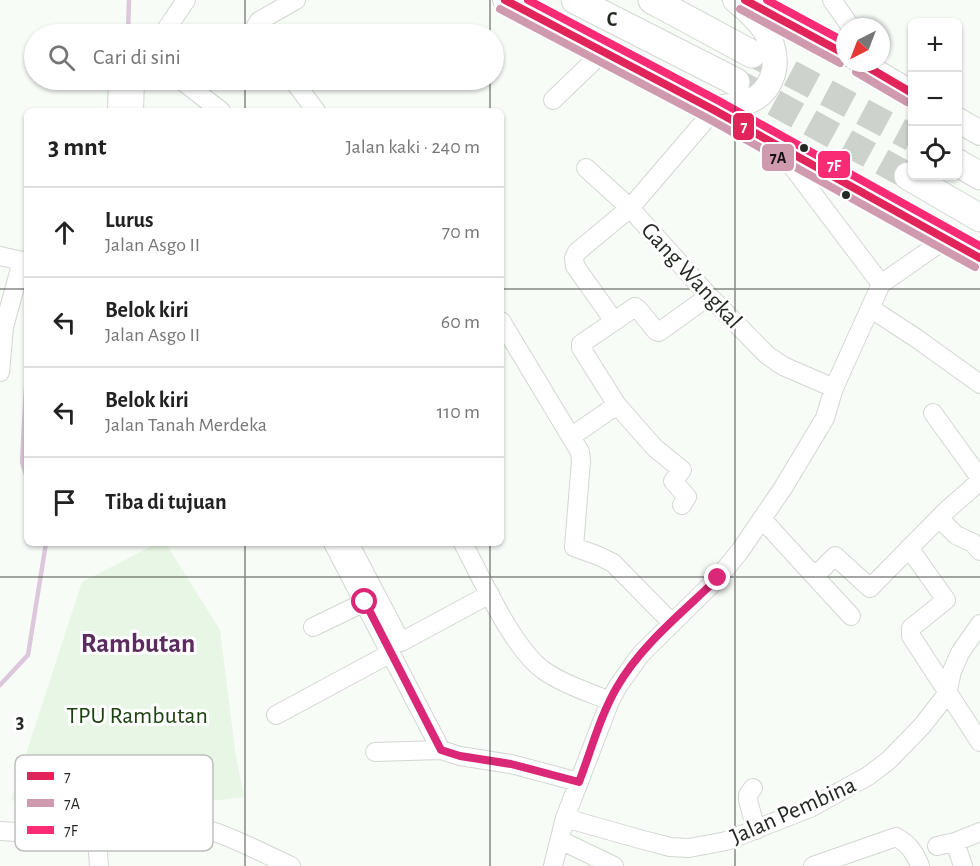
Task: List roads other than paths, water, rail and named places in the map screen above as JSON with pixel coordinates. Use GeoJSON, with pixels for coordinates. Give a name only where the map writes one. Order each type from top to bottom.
{"type":"FeatureCollection","features":[{"type":"Feature","properties":{"kind":"highway"},"geometry":{"type":"LineString","coordinates":[[575,0],[736,82]]}},
{"type":"Feature","properties":{"kind":"highway"},"geometry":{"type":"LineString","coordinates":[[652,0],[753,54]]}},
{"type":"Feature","properties":{"kind":"highway"},"geometry":{"type":"LineString","coordinates":[[962,166],[980,176]]}},
{"type":"Feature","properties":{"kind":"highway"},"geometry":{"type":"LineString","coordinates":[[915,180],[980,218]]}},
{"type":"Feature","properties":{"kind":"main road"},"geometry":{"type":"LineString","coordinates":[[505,0],[713,110],[980,258]]}},
{"type":"Feature","properties":{"kind":"main road"},"geometry":{"type":"LineString","coordinates":[[713,110],[757,98],[766,88],[772,76],[775,50],[771,41],[753,15],[735,0]]}},
{"type":"Feature","properties":{"kind":"main road"},"geometry":{"type":"LineString","coordinates":[[745,0],[836,49]]}},
{"type":"Feature","properties":{"kind":"main road"},"geometry":{"type":"LineString","coordinates":[[876,72],[908,91]]}},
{"type":"Feature","properties":{"kind":"main road"},"geometry":{"type":"LineString","coordinates":[[962,123],[980,133]]}},
{"type":"Feature","properties":{"kind":"street"},"geometry":{"type":"LineString","coordinates":[[170,24],[186,0]]}},
{"type":"Feature","properties":{"kind":"street"},"geometry":{"type":"LineString","coordinates":[[257,24],[296,0]]}},
{"type":"Feature","properties":{"kind":"street"},"geometry":{"type":"LineString","coordinates":[[832,0],[845,18]]}},
{"type":"Feature","properties":{"kind":"street"},"geometry":{"type":"LineString","coordinates":[[552,100],[604,51]]}},
{"type":"Feature","properties":{"kind":"street"},"geometry":{"type":"LineString","coordinates":[[890,71],[908,90]]}},
{"type":"Feature","properties":{"kind":"street"},"geometry":{"type":"LineString","coordinates":[[117,108],[118,90]]}},
{"type":"Feature","properties":{"kind":"street"},"geometry":{"type":"LineString","coordinates":[[134,108],[135,90]]}},
{"type":"Feature","properties":{"kind":"street"},"geometry":{"type":"LineString","coordinates":[[194,90],[217,108]]}},
{"type":"Feature","properties":{"kind":"street"},"geometry":{"type":"LineString","coordinates":[[300,90],[314,108]]}},
{"type":"Feature","properties":{"kind":"street","name":"Gang Wangkal"},"geometry":{"type":"LineString","coordinates":[[713,110],[630,208],[710,296],[776,363],[834,388]]}},
{"type":"Feature","properties":{"kind":"street"},"geometry":{"type":"LineString","coordinates":[[776,145],[881,284]]}},
{"type":"Feature","properties":{"kind":"street"},"geometry":{"type":"LineString","coordinates":[[586,168],[630,208],[577,252],[574,258],[575,266],[614,321]]}},
{"type":"Feature","properties":{"kind":"street"},"geometry":{"type":"LineString","coordinates":[[553,866],[565,818],[610,701],[618,686],[641,654],[718,578],[762,519],[819,429],[834,388],[881,284],[947,238]]}},
{"type":"Feature","properties":{"kind":"street"},"geometry":{"type":"LineString","coordinates":[[0,256],[24,261],[2,327],[0,372]]}},
{"type":"Feature","properties":{"kind":"street"},"geometry":{"type":"LineString","coordinates":[[682,505],[687,497],[673,481],[682,470],[655,448],[617,405],[581,348],[581,344],[635,307],[656,332],[659,332],[710,296]]}},
{"type":"Feature","properties":{"kind":"street"},"geometry":{"type":"LineString","coordinates":[[870,308],[980,384]]}},
{"type":"Feature","properties":{"kind":"street"},"geometry":{"type":"LineString","coordinates":[[504,326],[580,452],[574,547],[600,556],[613,564],[672,623]]}},
{"type":"Feature","properties":{"kind":"street"},"geometry":{"type":"LineString","coordinates":[[572,436],[617,405]]}},
{"type":"Feature","properties":{"kind":"street"},"geometry":{"type":"LineString","coordinates":[[814,576],[835,556],[870,588],[980,479],[933,413]]}},
{"type":"Feature","properties":{"kind":"street"},"geometry":{"type":"LineString","coordinates":[[762,519],[852,616]]}},
{"type":"Feature","properties":{"kind":"street"},"geometry":{"type":"LineString","coordinates":[[946,525],[956,536],[973,543],[980,551]]}},
{"type":"Feature","properties":{"kind":"street"},"geometry":{"type":"LineString","coordinates":[[335,546],[441,750]]}},
{"type":"Feature","properties":{"kind":"street"},"geometry":{"type":"LineString","coordinates":[[351,546],[401,642],[490,594]]}},
{"type":"Feature","properties":{"kind":"street"},"geometry":{"type":"LineString","coordinates":[[465,546],[523,651],[556,679],[610,701]]}},
{"type":"Feature","properties":{"kind":"street"},"geometry":{"type":"LineString","coordinates":[[909,548],[946,600],[911,628],[910,636],[980,742]]}},
{"type":"Feature","properties":{"kind":"street"},"geometry":{"type":"LineString","coordinates":[[313,627],[365,602]]}},
{"type":"Feature","properties":{"kind":"street","name":"Jalan Pembina"},"geometry":{"type":"LineString","coordinates":[[565,818],[670,847],[689,848],[726,842],[810,808],[868,776],[889,760],[922,726],[947,694],[952,671],[960,653],[980,624]]}},
{"type":"Feature","properties":{"kind":"street"},"geometry":{"type":"LineString","coordinates":[[276,715],[391,653]]}},
{"type":"Feature","properties":{"kind":"street"},"geometry":{"type":"LineString","coordinates":[[375,752],[441,750],[460,756],[511,764],[579,782]]}},
{"type":"Feature","properties":{"kind":"street"},"geometry":{"type":"LineString","coordinates":[[753,788],[748,795],[748,800],[756,830]]}},
{"type":"Feature","properties":{"kind":"street"},"geometry":{"type":"LineString","coordinates":[[0,831],[15,832]]}},
{"type":"Feature","properties":{"kind":"street"},"geometry":{"type":"LineString","coordinates":[[213,832],[291,866]]}},
{"type":"Feature","properties":{"kind":"street"},"geometry":{"type":"LineString","coordinates":[[937,846],[980,832]]}},
{"type":"Feature","properties":{"kind":"street"},"geometry":{"type":"LineString","coordinates":[[813,866],[896,837],[905,842],[915,853],[920,866]]}},
{"type":"Feature","properties":{"kind":"street"},"geometry":{"type":"LineString","coordinates":[[560,840],[615,866]]}},
{"type":"Feature","properties":{"kind":"street"},"geometry":{"type":"LineString","coordinates":[[955,842],[963,866]]}},
{"type":"Feature","properties":{"kind":"street"},"geometry":{"type":"LineString","coordinates":[[98,851],[99,866]]}},
{"type":"Feature","properties":{"kind":"waterway"},"geometry":{"type":"LineString","coordinates":[[128,24],[129,0]]}},
{"type":"Feature","properties":{"kind":"waterway"},"geometry":{"type":"LineString","coordinates":[[24,425],[22,462],[24,468]]}},
{"type":"Feature","properties":{"kind":"waterway"},"geometry":{"type":"LineString","coordinates":[[0,685],[28,655],[46,546]]}},
{"type":"Feature","properties":{"kind":"tunnel"},"geometry":{"type":"LineString","coordinates":[[754,54],[908,136]]}},
{"type":"Feature","properties":{"kind":"tunnel"},"geometry":{"type":"LineString","coordinates":[[738,83],[908,176]]}},
{"type":"Feature","properties":{"kind":"district","name":"Rambutan"},"geometry":{"type":"Point","coordinates":[138,643]}},
{"type":"Feature","properties":{"kind":"park label","name":"TPU Rambutan"},"geometry":{"type":"Point","coordinates":[137,715]}}]}
